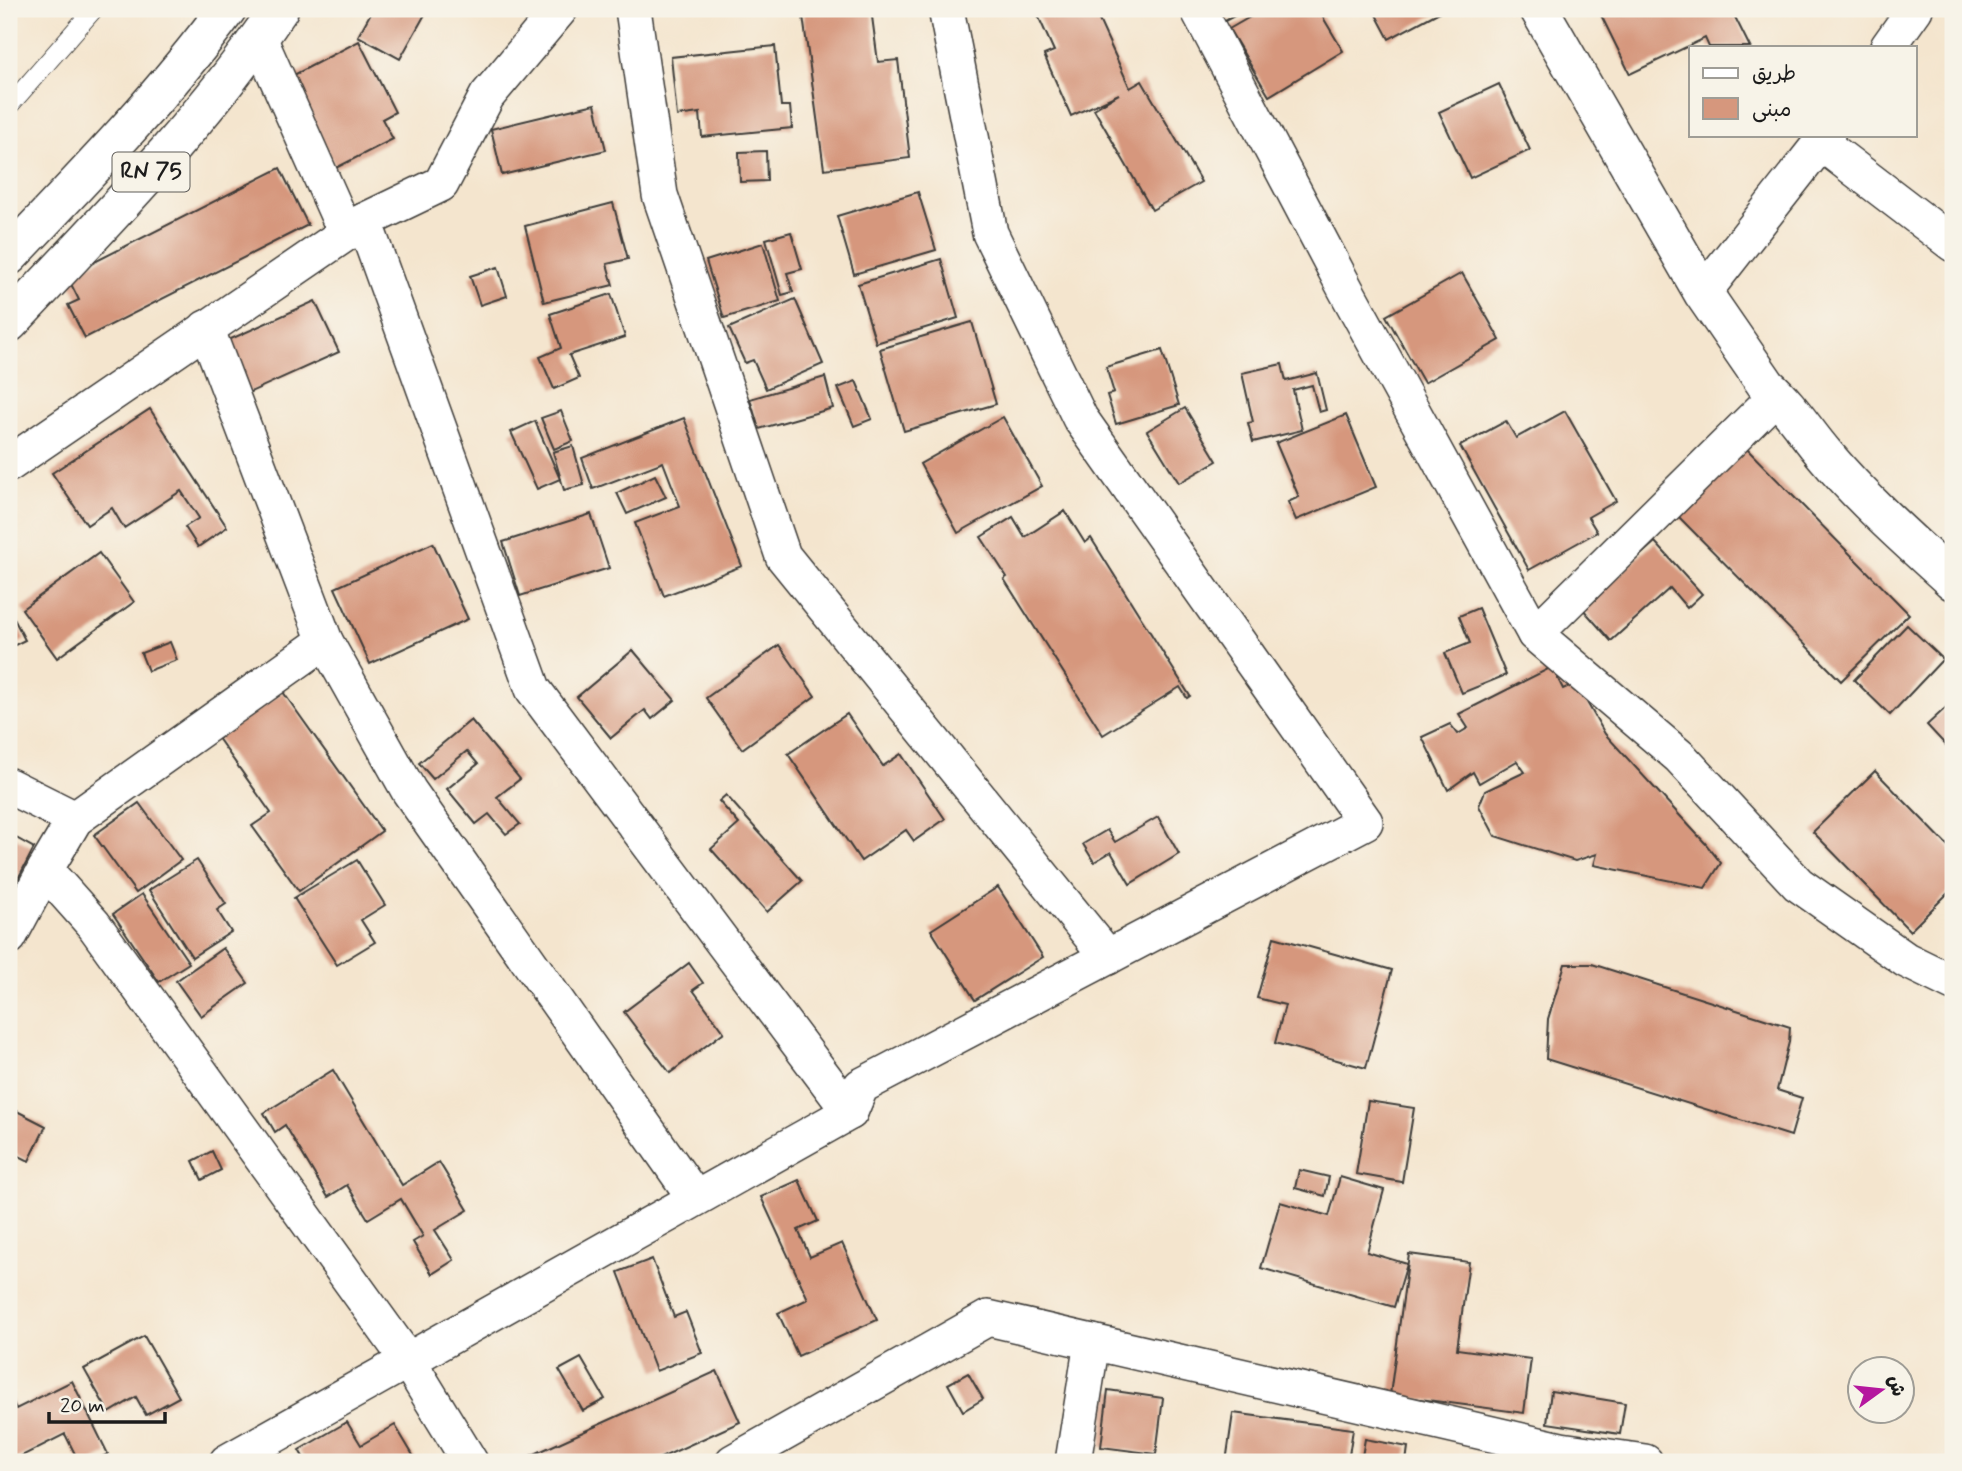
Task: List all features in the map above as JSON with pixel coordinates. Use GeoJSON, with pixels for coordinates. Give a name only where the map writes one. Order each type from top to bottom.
{"type":"FeatureCollection","features":[{"type":"Feature","properties":{"kind":"main road"},"geometry":{"type":"LineString","coordinates":[[227,9],[269,23]]}},
{"type":"Feature","properties":{"kind":"main road","name":"RN 75"},"geometry":{"type":"LineString","coordinates":[[9,256],[120,140],[186,63],[227,9]]}},
{"type":"Feature","properties":{"kind":"main road"},"geometry":{"type":"LineString","coordinates":[[1539,9],[1703,293],[1767,386],[1826,457],[1953,581]]}},
{"type":"Feature","properties":{"kind":"main road","name":"RN 75"},"geometry":{"type":"LineString","coordinates":[[9,323],[154,169],[226,83],[269,23]]}},
{"type":"Feature","properties":{"kind":"street"},"geometry":{"type":"LineString","coordinates":[[9,464],[355,227],[441,184],[487,96],[561,9]]}},
{"type":"Feature","properties":{"kind":"street"},"geometry":{"type":"LineString","coordinates":[[633,9],[660,195],[783,556],[1108,957]]}},
{"type":"Feature","properties":{"kind":"street"},"geometry":{"type":"LineString","coordinates":[[226,1462],[850,1112],[861,1086],[1365,822],[1080,418],[990,233],[946,9]]}},
{"type":"Feature","properties":{"kind":"street"},"geometry":{"type":"LineString","coordinates":[[1198,9],[1346,290],[1535,634],[1680,757],[1798,884],[1906,960],[1953,983]]}},
{"type":"Feature","properties":{"kind":"street"},"geometry":{"type":"LineString","coordinates":[[1889,46],[1915,9]]}},
{"type":"Feature","properties":{"kind":"street"},"geometry":{"type":"LineString","coordinates":[[269,23],[355,227],[533,689],[850,1112]]}},
{"type":"Feature","properties":{"kind":"street"},"geometry":{"type":"LineString","coordinates":[[1703,293],[1824,139],[1953,244]]}},
{"type":"Feature","properties":{"kind":"street"},"geometry":{"type":"LineString","coordinates":[[206,328],[325,641],[409,791],[695,1198]]}},
{"type":"Feature","properties":{"kind":"street"},"geometry":{"type":"LineString","coordinates":[[1535,634],[1777,395]]}},
{"type":"Feature","properties":{"kind":"street"},"geometry":{"type":"LineString","coordinates":[[9,937],[75,820],[325,641]]}},
{"type":"Feature","properties":{"kind":"street"},"geometry":{"type":"LineString","coordinates":[[9,786],[75,820]]}},
{"type":"Feature","properties":{"kind":"street"},"geometry":{"type":"LineString","coordinates":[[45,870],[94,925],[407,1359],[470,1462]]}},
{"type":"Feature","properties":{"kind":"street"},"geometry":{"type":"LineString","coordinates":[[733,1462],[988,1318],[1561,1450],[1645,1462]]}},
{"type":"Feature","properties":{"kind":"street"},"geometry":{"type":"LineString","coordinates":[[1073,1462],[1092,1342]]}},
{"type":"Feature","properties":{"kind":"lane"},"geometry":{"type":"LineString","coordinates":[[9,106],[94,9]]}},
{"type":"Feature","properties":{"kind":"building"},"geometry":{"type":"Polygon","coordinates":[[[373,9],[428,9],[400,59],[358,36],[373,9]]]}},
{"type":"Feature","properties":{"kind":"building"},"geometry":{"type":"Polygon","coordinates":[[[802,9],[871,9],[878,62],[898,60],[910,158],[824,169],[802,9]]]}},
{"type":"Feature","properties":{"kind":"building"},"geometry":{"type":"Polygon","coordinates":[[[1035,9],[1094,9],[1130,88],[1142,81],[1201,182],[1152,210],[1094,109],[1119,94],[1071,116],[1044,55],[1054,51],[1035,9]]]}},
{"type":"Feature","properties":{"kind":"building"},"geometry":{"type":"Polygon","coordinates":[[[1204,9],[1247,9],[1214,27],[1204,9]]]}},
{"type":"Feature","properties":{"kind":"building"},"geometry":{"type":"Polygon","coordinates":[[[1264,9],[1318,9],[1343,51],[1269,96],[1229,29],[1264,9]]]}},
{"type":"Feature","properties":{"kind":"building"},"geometry":{"type":"Polygon","coordinates":[[[1373,9],[1445,9],[1389,39],[1373,9]]]}},
{"type":"Feature","properties":{"kind":"building"},"geometry":{"type":"Polygon","coordinates":[[[1598,9],[1731,9],[1750,46],[1709,46],[1705,38],[1630,74],[1598,9]]]}},
{"type":"Feature","properties":{"kind":"building"},"geometry":{"type":"Polygon","coordinates":[[[359,41],[395,112],[382,119],[393,139],[336,168],[290,77],[359,41]]]}},
{"type":"Feature","properties":{"kind":"building"},"geometry":{"type":"Polygon","coordinates":[[[775,46],[781,106],[790,106],[792,128],[702,137],[700,113],[677,116],[671,57],[775,46]]]}},
{"type":"Feature","properties":{"kind":"building"},"geometry":{"type":"Polygon","coordinates":[[[1499,84],[1530,150],[1470,178],[1439,112],[1499,84]]]}},
{"type":"Feature","properties":{"kind":"building"},"geometry":{"type":"Polygon","coordinates":[[[595,104],[606,150],[502,175],[491,129],[595,104]]]}},
{"type":"Feature","properties":{"kind":"building"},"geometry":{"type":"Polygon","coordinates":[[[766,151],[767,181],[740,182],[739,152],[766,151]]]}},
{"type":"Feature","properties":{"kind":"building"},"geometry":{"type":"Polygon","coordinates":[[[280,168],[308,225],[85,338],[68,305],[79,300],[67,276],[280,168]]]}},
{"type":"Feature","properties":{"kind":"building"},"geometry":{"type":"Polygon","coordinates":[[[918,192],[936,250],[854,274],[837,216],[918,192]]]}},
{"type":"Feature","properties":{"kind":"building"},"geometry":{"type":"Polygon","coordinates":[[[613,203],[628,259],[607,264],[613,285],[544,302],[525,226],[613,203]]]}},
{"type":"Feature","properties":{"kind":"building"},"geometry":{"type":"Polygon","coordinates":[[[791,232],[802,269],[787,273],[793,292],[782,295],[766,239],[791,232]]]}},
{"type":"Feature","properties":{"kind":"building"},"geometry":{"type":"Polygon","coordinates":[[[763,243],[780,301],[724,318],[706,261],[763,243]]]}},
{"type":"Feature","properties":{"kind":"building"},"geometry":{"type":"Polygon","coordinates":[[[941,259],[958,318],[876,343],[858,284],[941,259]]]}},
{"type":"Feature","properties":{"kind":"building"},"geometry":{"type":"Polygon","coordinates":[[[498,267],[507,296],[480,305],[470,276],[498,267]]]}},
{"type":"Feature","properties":{"kind":"building"},"geometry":{"type":"Polygon","coordinates":[[[1462,273],[1500,340],[1424,383],[1386,316],[1462,273]]]}},
{"type":"Feature","properties":{"kind":"building"},"geometry":{"type":"Polygon","coordinates":[[[611,294],[625,337],[569,355],[579,378],[554,389],[540,357],[561,348],[550,314],[611,294]]]}},
{"type":"Feature","properties":{"kind":"building"},"geometry":{"type":"Polygon","coordinates":[[[795,299],[823,364],[766,389],[753,360],[745,363],[729,328],[795,299]]]}},
{"type":"Feature","properties":{"kind":"building"},"geometry":{"type":"Polygon","coordinates":[[[315,301],[339,352],[246,394],[222,343],[315,301]]]}},
{"type":"Feature","properties":{"kind":"building"},"geometry":{"type":"Polygon","coordinates":[[[972,322],[996,404],[904,431],[880,349],[972,322]]]}},
{"type":"Feature","properties":{"kind":"building"},"geometry":{"type":"Polygon","coordinates":[[[1162,350],[1179,405],[1116,424],[1107,395],[1114,393],[1106,367],[1162,350]]]}},
{"type":"Feature","properties":{"kind":"building"},"geometry":{"type":"Polygon","coordinates":[[[1282,364],[1286,381],[1317,373],[1326,410],[1319,412],[1312,385],[1293,390],[1302,430],[1253,442],[1248,423],[1253,422],[1242,373],[1282,364]]]}},
{"type":"Feature","properties":{"kind":"building"},"geometry":{"type":"Polygon","coordinates":[[[825,377],[833,408],[759,429],[750,399],[825,377]]]}},
{"type":"Feature","properties":{"kind":"building"},"geometry":{"type":"Polygon","coordinates":[[[856,381],[872,419],[854,426],[838,388],[856,381]]]}},
{"type":"Feature","properties":{"kind":"building"},"geometry":{"type":"Polygon","coordinates":[[[1185,408],[1217,461],[1179,483],[1147,431],[1185,408]]]}},
{"type":"Feature","properties":{"kind":"building"},"geometry":{"type":"Polygon","coordinates":[[[150,409],[227,527],[198,547],[185,527],[199,518],[181,491],[124,528],[112,508],[87,525],[52,473],[150,409]]]}},
{"type":"Feature","properties":{"kind":"building"},"geometry":{"type":"Polygon","coordinates":[[[561,411],[573,441],[554,449],[541,418],[561,411]]]}},
{"type":"Feature","properties":{"kind":"building"},"geometry":{"type":"Polygon","coordinates":[[[1565,411],[1616,501],[1588,517],[1597,532],[1529,570],[1460,446],[1506,421],[1516,438],[1565,411]]]}},
{"type":"Feature","properties":{"kind":"building"},"geometry":{"type":"Polygon","coordinates":[[[1346,415],[1376,487],[1296,520],[1288,502],[1299,497],[1276,443],[1346,415]]]}},
{"type":"Feature","properties":{"kind":"building"},"geometry":{"type":"Polygon","coordinates":[[[1003,417],[1042,486],[958,533],[920,464],[1003,417]]]}},
{"type":"Feature","properties":{"kind":"building"},"geometry":{"type":"Polygon","coordinates":[[[684,418],[742,566],[664,596],[635,523],[680,506],[663,462],[593,489],[582,458],[684,418]]]}},
{"type":"Feature","properties":{"kind":"building"},"geometry":{"type":"Polygon","coordinates":[[[535,421],[560,479],[537,489],[511,432],[535,421]]]}},
{"type":"Feature","properties":{"kind":"building"},"geometry":{"type":"Polygon","coordinates":[[[1740,442],[1909,614],[1841,681],[1672,510],[1740,442]]]}},
{"type":"Feature","properties":{"kind":"building"},"geometry":{"type":"Polygon","coordinates":[[[573,446],[584,485],[564,490],[553,452],[573,446]]]}},
{"type":"Feature","properties":{"kind":"building"},"geometry":{"type":"Polygon","coordinates":[[[655,475],[666,497],[627,514],[617,493],[655,475]]]}},
{"type":"Feature","properties":{"kind":"building"},"geometry":{"type":"Polygon","coordinates":[[[1065,511],[1085,543],[1091,538],[1190,696],[1187,698],[1180,687],[1103,735],[1004,579],[1007,577],[981,537],[1013,517],[1025,537],[1065,511]]]}},
{"type":"Feature","properties":{"kind":"building"},"geometry":{"type":"Polygon","coordinates":[[[591,514],[609,568],[520,596],[503,542],[591,514]]]}},
{"type":"Feature","properties":{"kind":"building"},"geometry":{"type":"Polygon","coordinates":[[[1655,542],[1702,594],[1687,608],[1670,588],[1611,641],[1582,608],[1655,542]]]}},
{"type":"Feature","properties":{"kind":"building"},"geometry":{"type":"Polygon","coordinates":[[[433,543],[468,619],[370,664],[335,588],[433,543]]]}},
{"type":"Feature","properties":{"kind":"building"},"geometry":{"type":"Polygon","coordinates":[[[99,553],[134,602],[57,658],[22,609],[99,553]]]}},
{"type":"Feature","properties":{"kind":"building"},"geometry":{"type":"Polygon","coordinates":[[[1478,608],[1506,675],[1462,693],[1445,653],[1470,643],[1459,616],[1478,608]]]}},
{"type":"Feature","properties":{"kind":"building"},"geometry":{"type":"Polygon","coordinates":[[[9,609],[25,640],[9,648],[9,609]]]}},
{"type":"Feature","properties":{"kind":"building"},"geometry":{"type":"Polygon","coordinates":[[[1907,625],[1943,659],[1890,715],[1854,680],[1907,625]]]}},
{"type":"Feature","properties":{"kind":"building"},"geometry":{"type":"Polygon","coordinates":[[[170,642],[177,660],[148,671],[141,653],[170,642]]]}},
{"type":"Feature","properties":{"kind":"building"},"geometry":{"type":"Polygon","coordinates":[[[779,645],[815,696],[742,749],[706,698],[779,645]]]}},
{"type":"Feature","properties":{"kind":"building"},"geometry":{"type":"Polygon","coordinates":[[[633,650],[675,700],[652,719],[645,710],[611,738],[577,697],[633,650]]]}},
{"type":"Feature","properties":{"kind":"building"},"geometry":{"type":"Polygon","coordinates":[[[1552,667],[1563,689],[1576,683],[1605,734],[1721,863],[1705,888],[1594,865],[1597,854],[1575,861],[1495,836],[1479,806],[1485,791],[1525,772],[1517,761],[1479,783],[1473,772],[1448,790],[1422,737],[1450,724],[1458,734],[1468,728],[1459,714],[1552,667]]]}},
{"type":"Feature","properties":{"kind":"building"},"geometry":{"type":"Polygon","coordinates":[[[283,692],[382,831],[299,891],[252,826],[271,813],[218,738],[283,692]]]}},
{"type":"Feature","properties":{"kind":"building"},"geometry":{"type":"Polygon","coordinates":[[[1953,701],[1953,753],[1927,725],[1953,701]]]}},
{"type":"Feature","properties":{"kind":"building"},"geometry":{"type":"Polygon","coordinates":[[[847,714],[883,766],[901,754],[945,819],[914,841],[906,830],[861,861],[788,754],[847,714]]]}},
{"type":"Feature","properties":{"kind":"building"},"geometry":{"type":"Polygon","coordinates":[[[471,720],[520,779],[497,797],[520,824],[506,834],[489,814],[476,824],[447,789],[478,764],[467,751],[433,779],[419,763],[471,720]]]}},
{"type":"Feature","properties":{"kind":"building"},"geometry":{"type":"Polygon","coordinates":[[[1875,771],[1953,851],[1953,888],[1910,931],[1813,832],[1875,771]]]}},
{"type":"Feature","properties":{"kind":"building"},"geometry":{"type":"Polygon","coordinates":[[[726,795],[802,881],[767,912],[711,849],[739,824],[719,801],[726,795]]]}},
{"type":"Feature","properties":{"kind":"building"},"geometry":{"type":"Polygon","coordinates":[[[139,803],[181,860],[136,893],[94,835],[139,803]]]}},
{"type":"Feature","properties":{"kind":"building"},"geometry":{"type":"Polygon","coordinates":[[[1158,817],[1179,854],[1130,884],[1111,852],[1094,862],[1083,844],[1107,830],[1115,842],[1158,817]]]}},
{"type":"Feature","properties":{"kind":"building"},"geometry":{"type":"Polygon","coordinates":[[[9,834],[34,848],[9,896],[9,834]]]}},
{"type":"Feature","properties":{"kind":"building"},"geometry":{"type":"Polygon","coordinates":[[[197,860],[226,904],[217,910],[231,932],[192,957],[149,890],[197,860]]]}},
{"type":"Feature","properties":{"kind":"building"},"geometry":{"type":"Polygon","coordinates":[[[357,860],[385,905],[361,920],[375,942],[337,965],[294,898],[357,860]]]}},
{"type":"Feature","properties":{"kind":"building"},"geometry":{"type":"Polygon","coordinates":[[[998,887],[1043,957],[975,1000],[931,930],[998,887]]]}},
{"type":"Feature","properties":{"kind":"building"},"geometry":{"type":"Polygon","coordinates":[[[142,894],[189,963],[159,982],[113,914],[142,894]]]}},
{"type":"Feature","properties":{"kind":"building"},"geometry":{"type":"Polygon","coordinates":[[[1274,937],[1392,970],[1366,1068],[1275,1043],[1285,1005],[1257,998],[1274,937]]]}},
{"type":"Feature","properties":{"kind":"building"},"geometry":{"type":"Polygon","coordinates":[[[223,948],[248,983],[201,1016],[176,981],[223,948]]]}},
{"type":"Feature","properties":{"kind":"building"},"geometry":{"type":"Polygon","coordinates":[[[689,963],[703,983],[693,990],[724,1032],[670,1073],[624,1012],[689,963]]]}},
{"type":"Feature","properties":{"kind":"building"},"geometry":{"type":"Polygon","coordinates":[[[1565,964],[1592,964],[1790,1027],[1777,1090],[1802,1098],[1791,1136],[1546,1059],[1548,1019],[1565,964]]]}},
{"type":"Feature","properties":{"kind":"building"},"geometry":{"type":"Polygon","coordinates":[[[333,1070],[402,1185],[439,1162],[468,1210],[435,1230],[454,1260],[432,1274],[413,1242],[423,1236],[401,1199],[368,1219],[347,1185],[328,1197],[285,1125],[275,1132],[264,1113],[333,1070]]]}},
{"type":"Feature","properties":{"kind":"building"},"geometry":{"type":"Polygon","coordinates":[[[1368,1101],[1414,1108],[1402,1182],[1356,1174],[1368,1101]]]}},
{"type":"Feature","properties":{"kind":"building"},"geometry":{"type":"Polygon","coordinates":[[[9,1107],[46,1126],[29,1161],[9,1151],[9,1107]]]}},
{"type":"Feature","properties":{"kind":"building"},"geometry":{"type":"Polygon","coordinates":[[[212,1151],[221,1170],[202,1180],[193,1161],[212,1151]]]}},
{"type":"Feature","properties":{"kind":"building"},"geometry":{"type":"Polygon","coordinates":[[[1299,1170],[1329,1177],[1325,1196],[1295,1188],[1299,1170]]]}},
{"type":"Feature","properties":{"kind":"building"},"geometry":{"type":"Polygon","coordinates":[[[1340,1177],[1384,1190],[1367,1252],[1407,1264],[1394,1307],[1261,1268],[1280,1202],[1329,1216],[1340,1177]]]}},
{"type":"Feature","properties":{"kind":"building"},"geometry":{"type":"Polygon","coordinates":[[[799,1180],[818,1221],[798,1230],[810,1257],[842,1243],[877,1320],[798,1356],[778,1313],[808,1299],[761,1197],[799,1180]]]}},
{"type":"Feature","properties":{"kind":"building"},"geometry":{"type":"Polygon","coordinates":[[[1409,1254],[1469,1262],[1457,1349],[1531,1359],[1524,1413],[1390,1395],[1409,1254]]]}},
{"type":"Feature","properties":{"kind":"building"},"geometry":{"type":"Polygon","coordinates":[[[652,1259],[674,1317],[686,1312],[702,1353],[656,1371],[618,1272],[652,1259]]]}},
{"type":"Feature","properties":{"kind":"building"},"geometry":{"type":"Polygon","coordinates":[[[144,1336],[179,1397],[146,1415],[136,1397],[109,1413],[84,1369],[144,1336]]]}},
{"type":"Feature","properties":{"kind":"building"},"geometry":{"type":"Polygon","coordinates":[[[581,1358],[605,1399],[583,1411],[559,1370],[581,1358]]]}},
{"type":"Feature","properties":{"kind":"building"},"geometry":{"type":"Polygon","coordinates":[[[717,1371],[740,1422],[652,1462],[517,1462],[717,1371]]]}},
{"type":"Feature","properties":{"kind":"building"},"geometry":{"type":"Polygon","coordinates":[[[968,1373],[983,1399],[963,1411],[948,1384],[968,1373]]]}},
{"type":"Feature","properties":{"kind":"building"},"geometry":{"type":"Polygon","coordinates":[[[72,1381],[108,1454],[92,1462],[79,1462],[65,1434],[14,1460],[9,1449],[9,1394],[16,1409],[72,1381]]]}},
{"type":"Feature","properties":{"kind":"building"},"geometry":{"type":"Polygon","coordinates":[[[1108,1390],[1163,1398],[1156,1454],[1101,1447],[1108,1390]]]}},
{"type":"Feature","properties":{"kind":"building"},"geometry":{"type":"Polygon","coordinates":[[[1551,1391],[1625,1403],[1620,1434],[1547,1423],[1551,1391]]]}},
{"type":"Feature","properties":{"kind":"building"},"geometry":{"type":"Polygon","coordinates":[[[1233,1413],[1353,1429],[1348,1462],[1226,1462],[1233,1413]]]}},
{"type":"Feature","properties":{"kind":"building"},"geometry":{"type":"Polygon","coordinates":[[[347,1422],[361,1445],[395,1425],[417,1462],[306,1462],[299,1450],[347,1422]]]}},
{"type":"Feature","properties":{"kind":"building"},"geometry":{"type":"Polygon","coordinates":[[[1365,1439],[1408,1447],[1406,1462],[1361,1462],[1365,1439]]]}}]}
